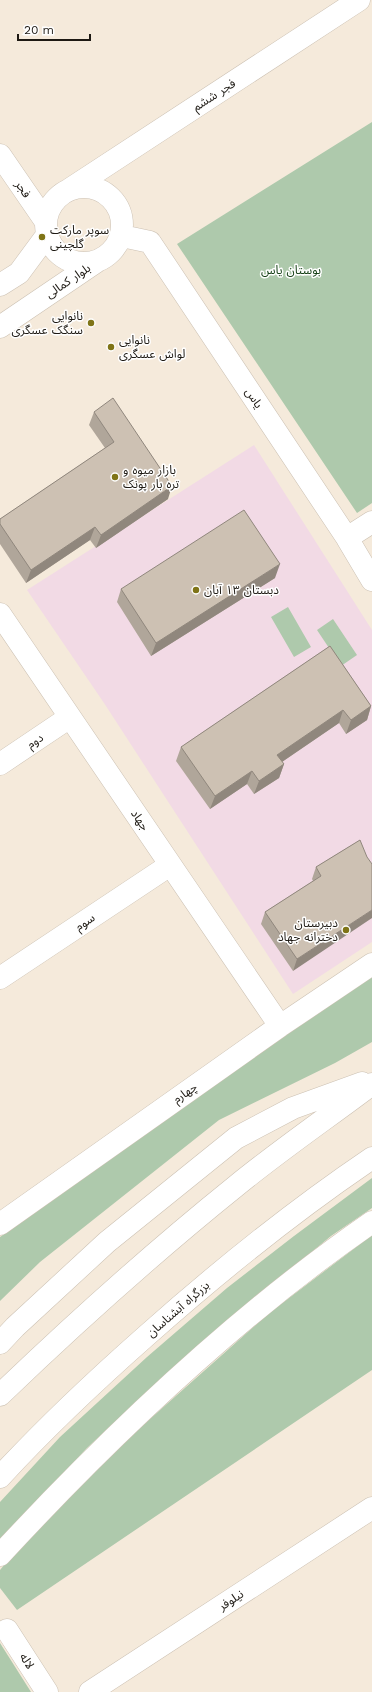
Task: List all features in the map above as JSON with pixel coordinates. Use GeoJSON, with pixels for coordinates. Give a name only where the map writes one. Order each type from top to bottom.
{"type":"FeatureCollection","features":[{"type":"Feature","properties":{"kind":"main road","name":"فجر ششم"},"geometry":{"type":"LineString","coordinates":[[70,189],[359,0]]}},
{"type":"Feature","properties":{"kind":"main road","name":"فجر"},"geometry":{"type":"LineString","coordinates":[[0,155],[46,229]]}},
{"type":"Feature","properties":{"kind":"main road"},"geometry":{"type":"LineString","coordinates":[[0,285],[19,273],[46,229],[48,212],[53,202],[70,189],[82,186],[94,188],[106,193],[115,201],[121,212],[123,224],[122,236],[116,247],[107,256],[96,262],[84,264],[71,262],[60,256],[52,246],[46,229]]}},
{"type":"Feature","properties":{"kind":"main road","name":"یاس"},"geometry":{"type":"LineString","coordinates":[[122,236],[150,242],[347,538],[372,580]]}},
{"type":"Feature","properties":{"kind":"main road","name":"بلوار کمالی"},"geometry":{"type":"LineString","coordinates":[[0,327],[96,262]]}},
{"type":"Feature","properties":{"kind":"main road"},"geometry":{"type":"LineString","coordinates":[[347,538],[372,522]]}},
{"type":"Feature","properties":{"kind":"main road","name":"جهاد"},"geometry":{"type":"LineString","coordinates":[[0,614],[280,1026]]}},
{"type":"Feature","properties":{"kind":"main road","name":"دوم"},"geometry":{"type":"LineString","coordinates":[[0,764],[70,717]]}},
{"type":"Feature","properties":{"kind":"main road","name":"سوم"},"geometry":{"type":"LineString","coordinates":[[0,978],[170,865]]}},
{"type":"Feature","properties":{"kind":"main road","name":"چهارم"},"geometry":{"type":"LineString","coordinates":[[0,1224],[280,1026],[372,964]]}},
{"type":"Feature","properties":{"kind":"main road"},"geometry":{"type":"LineString","coordinates":[[0,1343],[15,1327],[107,1242],[236,1138],[293,1108],[372,1080]]}},
{"type":"Feature","properties":{"kind":"main road"},"geometry":{"type":"LineString","coordinates":[[0,1395],[65,1333],[231,1190],[372,1084]]}},
{"type":"Feature","properties":{"kind":"main road","name":"بزرگراه آبشناسان"},"geometry":{"type":"LineString","coordinates":[[0,1478],[87,1389],[188,1299],[256,1243],[330,1186],[372,1158]]}},
{"type":"Feature","properties":{"kind":"main road"},"geometry":{"type":"LineString","coordinates":[[0,1555],[85,1466],[173,1383],[281,1291],[372,1222]]}},
{"type":"Feature","properties":{"kind":"main road","name":"نیلوفر"},"geometry":{"type":"LineString","coordinates":[[90,1692],[372,1508]]}},
{"type":"Feature","properties":{"kind":"main road","name":"لاله"},"geometry":{"type":"LineString","coordinates":[[7,1630],[48,1692]]}},
{"type":"Feature","properties":{"kind":"shaded area"},"geometry":{"type":"Polygon","coordinates":[[[254,445],[372,630],[372,942],[293,994],[104,703],[27,590],[254,445]]]}},
{"type":"Feature","properties":{"kind":"green space","name":"بوستان یاس"},"geometry":{"type":"Polygon","coordinates":[[[372,122],[372,503],[357,513],[177,244],[372,122]]]}},
{"type":"Feature","properties":{"kind":"green space"},"geometry":{"type":"Polygon","coordinates":[[[288,607],[311,647],[294,657],[271,617],[288,607]]]}},
{"type":"Feature","properties":{"kind":"green space"},"geometry":{"type":"Polygon","coordinates":[[[333,619],[357,655],[341,666],[317,630],[333,619]]]}},
{"type":"Feature","properties":{"kind":"green space"},"geometry":{"type":"Polygon","coordinates":[[[372,977],[372,1042],[335,1063],[219,1120],[40,1262],[0,1301],[0,1237],[345,992],[372,977]]]}},
{"type":"Feature","properties":{"kind":"green space"},"geometry":{"type":"Polygon","coordinates":[[[372,1178],[372,1208],[331,1236],[179,1362],[87,1448],[0,1542],[0,1502],[60,1437],[147,1357],[227,1288],[372,1178]]]}},
{"type":"Feature","properties":{"kind":"green space"},"geometry":{"type":"Polygon","coordinates":[[[372,1235],[372,1370],[17,1610],[0,1588],[0,1570],[26,1539],[105,1459],[268,1314],[372,1235]]]}},
{"type":"Feature","properties":{"kind":"green space"},"geometry":{"type":"Polygon","coordinates":[[[0,1643],[31,1692],[0,1692],[0,1643]]]}},
{"type":"Feature","properties":{"kind":"building","name":"بازار ميوه و تره بار پونک"},"geometry":{"type":"Polygon","coordinates":[[[113,398],[172,486],[101,535],[95,527],[31,570],[0,524],[0,519],[114,442],[94,412],[113,398]]]}},
{"type":"Feature","properties":{"kind":"building","name":"دبستان ۱۳ آبان"},"geometry":{"type":"Polygon","coordinates":[[[244,510],[280,564],[156,643],[121,589],[244,510]]]}},
{"type":"Feature","properties":{"kind":"building"},"geometry":{"type":"Polygon","coordinates":[[[330,646],[371,706],[351,720],[343,710],[277,755],[284,764],[259,781],[252,771],[215,796],[181,747],[330,646]]]}},
{"type":"Feature","properties":{"kind":"building"},"geometry":{"type":"Polygon","coordinates":[[[360,840],[367,857],[372,864],[372,910],[297,959],[265,912],[321,876],[316,867],[360,840]]]}},
{"type":"Feature","properties":{"kind":"place","name":"سوپر مارکت گلچینی"},"geometry":{"type":"Point","coordinates":[42,237]}},
{"type":"Feature","properties":{"kind":"place","name":"نانوایی سنگک عسگری"},"geometry":{"type":"Point","coordinates":[91,323]}},
{"type":"Feature","properties":{"kind":"place","name":"نانوایی لواش عسگری"},"geometry":{"type":"Point","coordinates":[111,347]}},
{"type":"Feature","properties":{"kind":"place","name":"بازار ميوه و تره بار پونک"},"geometry":{"type":"Point","coordinates":[115,477]}},
{"type":"Feature","properties":{"kind":"place","name":"دبستان ۱۳ آبان"},"geometry":{"type":"Point","coordinates":[196,590]}},
{"type":"Feature","properties":{"kind":"place","name":"دبیرستان دخترانه جهاد"},"geometry":{"type":"Point","coordinates":[346,930]}}]}
